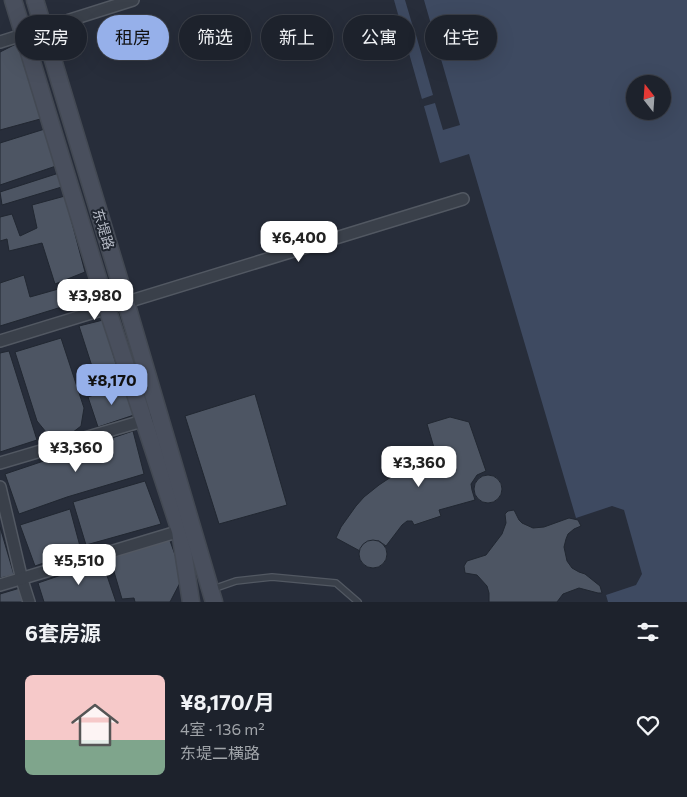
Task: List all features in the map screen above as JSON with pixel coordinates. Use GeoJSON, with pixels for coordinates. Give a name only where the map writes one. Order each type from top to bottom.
{"type":"FeatureCollection","features":[{"type":"Feature","properties":{"kind":"main road","name":"东堤路"},"geometry":{"type":"LineString","coordinates":[[13,0],[18,15]]}},
{"type":"Feature","properties":{"kind":"main road","name":"东堤路"},"geometry":{"type":"LineString","coordinates":[[35,0],[40,15]]}},
{"type":"Feature","properties":{"kind":"main road","name":"东堤路"},"geometry":{"type":"LineString","coordinates":[[33,60],[107,308],[152,419],[212,596]]}},
{"type":"Feature","properties":{"kind":"main road","name":"东堤路"},"geometry":{"type":"LineString","coordinates":[[53,60],[126,302],[152,419],[180,531],[191,602]]}},
{"type":"Feature","properties":{"kind":"street"},"geometry":{"type":"LineString","coordinates":[[80,15],[111,3],[133,0]]}},
{"type":"Feature","properties":{"kind":"street"},"geometry":{"type":"LineString","coordinates":[[0,42],[15,38]]}},
{"type":"Feature","properties":{"kind":"street"},"geometry":{"type":"LineString","coordinates":[[0,341],[463,199]]}},
{"type":"Feature","properties":{"kind":"street"},"geometry":{"type":"LineString","coordinates":[[0,463],[152,419]]}},
{"type":"Feature","properties":{"kind":"street"},"geometry":{"type":"LineString","coordinates":[[0,487],[29,602]]}},
{"type":"Feature","properties":{"kind":"street"},"geometry":{"type":"LineString","coordinates":[[0,585],[22,580],[180,531]]}},
{"type":"Feature","properties":{"kind":"lane"},"geometry":{"type":"LineString","coordinates":[[212,596],[236,581],[272,577],[336,583],[358,602]]}},
{"type":"Feature","properties":{"kind":"water"},"geometry":{"type":"Polygon","coordinates":[[[394,0],[687,0],[687,602],[608,602],[606,595],[636,585],[642,574],[624,510],[612,506],[576,518],[469,154],[440,163],[411,60],[415,60],[415,15],[398,15],[394,0]]]}},
{"type":"Feature","properties":{"kind":"pier"},"geometry":{"type":"Polygon","coordinates":[[[405,0],[424,0],[428,15],[425,15],[425,60],[441,60],[460,125],[443,130],[435,103],[421,107],[419,100],[433,95],[415,35],[415,15],[409,15],[405,0]]]}},
{"type":"Feature","properties":{"kind":"building"},"geometry":{"type":"Polygon","coordinates":[[[15,44],[15,60],[26,60],[44,118],[0,130],[0,52],[15,44]]]}},
{"type":"Feature","properties":{"kind":"building"},"geometry":{"type":"Polygon","coordinates":[[[48,128],[59,165],[0,185],[0,143],[48,128]]]}},
{"type":"Feature","properties":{"kind":"building"},"geometry":{"type":"Polygon","coordinates":[[[59,173],[65,186],[2,205],[0,192],[59,173]]]}},
{"type":"Feature","properties":{"kind":"building"},"geometry":{"type":"Polygon","coordinates":[[[65,196],[85,272],[55,284],[42,243],[9,251],[7,239],[0,241],[0,217],[12,214],[20,236],[37,228],[32,205],[65,196]]]}},
{"type":"Feature","properties":{"kind":"building"},"geometry":{"type":"Polygon","coordinates":[[[24,275],[30,297],[87,281],[94,297],[0,326],[0,283],[24,275]]]}},
{"type":"Feature","properties":{"kind":"building"},"geometry":{"type":"Polygon","coordinates":[[[103,320],[120,377],[98,385],[79,326],[103,320]]]}},
{"type":"Feature","properties":{"kind":"building"},"geometry":{"type":"Polygon","coordinates":[[[61,338],[84,408],[81,426],[68,436],[46,432],[37,421],[15,352],[61,338]]]}},
{"type":"Feature","properties":{"kind":"building"},"geometry":{"type":"Polygon","coordinates":[[[9,351],[37,440],[0,452],[0,353],[9,351]]]}},
{"type":"Feature","properties":{"kind":"building"},"geometry":{"type":"Polygon","coordinates":[[[126,384],[137,414],[98,427],[88,397],[126,384]]]}},
{"type":"Feature","properties":{"kind":"building"},"geometry":{"type":"Polygon","coordinates":[[[255,394],[287,505],[219,524],[185,416],[255,394]]]}},
{"type":"Feature","properties":{"kind":"building"},"geometry":{"type":"Polygon","coordinates":[[[450,417],[469,422],[486,471],[477,475],[471,484],[475,500],[439,510],[441,516],[414,525],[412,521],[407,521],[386,546],[379,541],[371,541],[365,543],[360,551],[336,538],[341,527],[356,506],[379,485],[409,468],[438,461],[427,424],[450,417]]]}},
{"type":"Feature","properties":{"kind":"building"},"geometry":{"type":"Polygon","coordinates":[[[133,431],[144,474],[67,497],[19,514],[5,474],[133,431]]]}},
{"type":"Feature","properties":{"kind":"building"},"geometry":{"type":"Polygon","coordinates":[[[488,475],[498,479],[502,489],[498,499],[488,503],[478,499],[474,489],[478,479],[488,475]]]}},
{"type":"Feature","properties":{"kind":"building"},"geometry":{"type":"Polygon","coordinates":[[[145,481],[161,524],[86,545],[73,502],[145,481]]]}},
{"type":"Feature","properties":{"kind":"building"},"geometry":{"type":"Polygon","coordinates":[[[70,509],[81,550],[35,566],[20,525],[70,509]]]}},
{"type":"Feature","properties":{"kind":"building"},"geometry":{"type":"Polygon","coordinates":[[[514,510],[522,523],[533,528],[544,527],[569,518],[578,520],[581,526],[568,534],[566,539],[564,547],[567,561],[572,568],[585,574],[600,586],[602,593],[579,588],[563,594],[557,602],[489,602],[487,586],[477,575],[465,573],[464,566],[467,561],[486,555],[502,534],[506,523],[505,514],[508,511],[514,510]]]}},
{"type":"Feature","properties":{"kind":"building"},"geometry":{"type":"Polygon","coordinates":[[[0,527],[14,575],[0,578],[0,527]]]}},
{"type":"Feature","properties":{"kind":"building"},"geometry":{"type":"Polygon","coordinates":[[[169,538],[183,577],[170,602],[135,602],[134,598],[122,599],[110,558],[169,538]]]}},
{"type":"Feature","properties":{"kind":"building"},"geometry":{"type":"Polygon","coordinates":[[[373,540],[383,544],[387,554],[383,564],[373,568],[363,564],[359,554],[363,544],[373,540]]]}},
{"type":"Feature","properties":{"kind":"building"},"geometry":{"type":"Polygon","coordinates":[[[102,561],[116,602],[44,602],[38,583],[102,561]]]}},
{"type":"Feature","properties":{"kind":"building"},"geometry":{"type":"Polygon","coordinates":[[[20,588],[25,602],[0,602],[0,594],[20,588]]]}}]}
